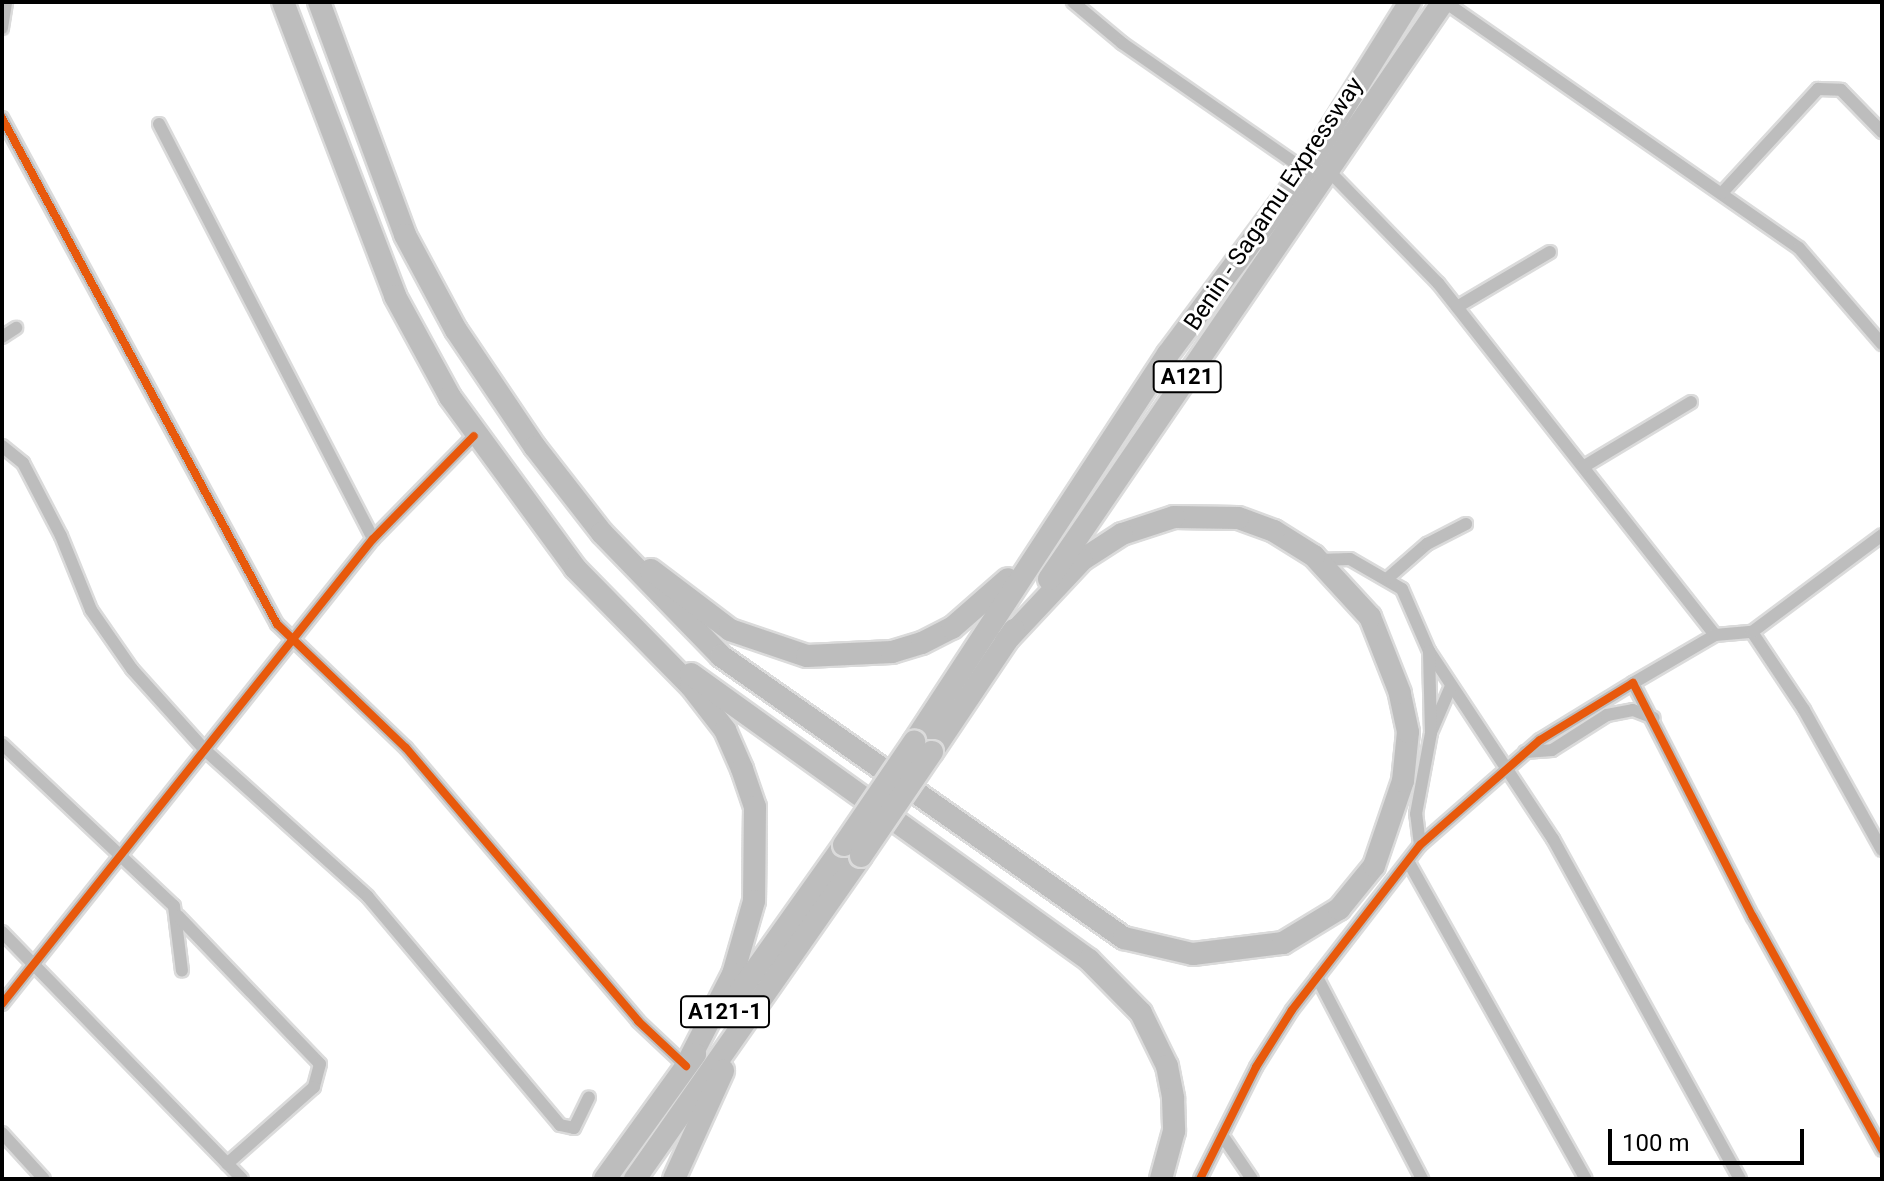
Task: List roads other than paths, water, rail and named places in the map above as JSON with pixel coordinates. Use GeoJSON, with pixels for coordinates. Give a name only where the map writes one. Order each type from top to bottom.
{"type":"FeatureCollection","features":[{"type":"Feature","properties":{"kind":"highway"},"geometry":{"type":"LineString","coordinates":[[283,2],[395,296],[474,436],[575,568],[637,631],[725,730],[755,807],[754,901],[733,974],[686,1066]]}},
{"type":"Feature","properties":{"kind":"highway"},"geometry":{"type":"LineString","coordinates":[[319,2],[412,248],[456,330],[535,447],[602,533],[721,656],[1124,938],[1193,954],[1283,943],[1339,909],[1374,866],[1403,781],[1408,732],[1400,693],[1370,617],[1318,560],[1274,531],[1238,518],[1174,517],[1122,534],[1082,560],[1006,641]]}},
{"type":"Feature","properties":{"kind":"highway","name":"A121"},"geometry":{"type":"LineString","coordinates":[[853,851],[923,747],[1071,501],[1198,310],[1305,170],[1410,2]]}},
{"type":"Feature","properties":{"kind":"highway","name":"Benin - Sagamu Expressway"},"geometry":{"type":"LineString","coordinates":[[923,747],[1006,641],[1444,2]]}},
{"type":"Feature","properties":{"kind":"highway"},"geometry":{"type":"LineString","coordinates":[[602,533],[730,630],[777,650],[840,657],[892,652],[952,628],[995,596],[1071,501]]}},
{"type":"Feature","properties":{"kind":"highway"},"geometry":{"type":"LineString","coordinates":[[637,631],[779,741],[1089,960],[1141,1013],[1167,1066],[1173,1098],[1174,1131],[1161,1179]]}},
{"type":"Feature","properties":{"kind":"highway","name":"A121-1"},"geometry":{"type":"LineString","coordinates":[[605,1179],[686,1066],[853,851]]}},
{"type":"Feature","properties":{"kind":"highway","name":"A121-1"},"geometry":{"type":"LineString","coordinates":[[635,1179],[759,999],[853,851]]}},
{"type":"Feature","properties":{"kind":"highway"},"geometry":{"type":"LineString","coordinates":[[674,1179],[677,1162],[759,999]]}},
{"type":"Feature","properties":{"kind":"street"},"geometry":{"type":"LineString","coordinates":[[2,28],[7,6],[22,2]]}},
{"type":"Feature","properties":{"kind":"street"},"geometry":{"type":"LineString","coordinates":[[1073,2],[1122,43],[1305,170]]}},
{"type":"Feature","properties":{"kind":"street"},"geometry":{"type":"LineString","coordinates":[[1444,2],[1799,248],[1882,344]]}},
{"type":"Feature","properties":{"kind":"street"},"geometry":{"type":"LineString","coordinates":[[1722,193],[1818,89],[1841,90],[1882,132]]}},
{"type":"Feature","properties":{"kind":"street"},"geometry":{"type":"LineString","coordinates":[[2,118],[277,624],[406,748],[638,1021],[686,1066]]}},
{"type":"Feature","properties":{"kind":"street"},"geometry":{"type":"LineString","coordinates":[[159,124],[373,539]]}},
{"type":"Feature","properties":{"kind":"street"},"geometry":{"type":"LineString","coordinates":[[1328,170],[1457,307],[1715,635]]}},
{"type":"Feature","properties":{"kind":"street"},"geometry":{"type":"LineString","coordinates":[[1457,307],[1550,252]]}},
{"type":"Feature","properties":{"kind":"street"},"geometry":{"type":"LineString","coordinates":[[2,337],[16,328]]}},
{"type":"Feature","properties":{"kind":"street"},"geometry":{"type":"LineString","coordinates":[[1583,467],[1691,402]]}},
{"type":"Feature","properties":{"kind":"street"},"geometry":{"type":"LineString","coordinates":[[2,1004],[373,539],[474,436]]}},
{"type":"Feature","properties":{"kind":"street"},"geometry":{"type":"LineString","coordinates":[[2,446],[23,463],[97,619],[132,669],[205,750],[385,914],[560,1125],[574,1128],[589,1097]]}},
{"type":"Feature","properties":{"kind":"street"},"geometry":{"type":"LineString","coordinates":[[1388,578],[1427,544],[1466,524]]}},
{"type":"Feature","properties":{"kind":"street"},"geometry":{"type":"LineString","coordinates":[[1200,1179],[1256,1067],[1317,977],[1420,845],[1525,752],[1633,683],[1715,635],[1752,632],[1878,538],[1882,554]]}},
{"type":"Feature","properties":{"kind":"street"},"geometry":{"type":"LineString","coordinates":[[1318,560],[1350,559],[1388,578],[1411,604],[1429,651],[1553,839],[1740,1179]]}},
{"type":"Feature","properties":{"kind":"street"},"geometry":{"type":"LineString","coordinates":[[1752,632],[1804,710],[1882,850]]}},
{"type":"Feature","properties":{"kind":"street"},"geometry":{"type":"LineString","coordinates":[[1420,845],[1416,814],[1431,733],[1429,651]]}},
{"type":"Feature","properties":{"kind":"street"},"geometry":{"type":"LineString","coordinates":[[1633,683],[1654,718],[1753,917],[1882,1150]]}},
{"type":"Feature","properties":{"kind":"street"},"geometry":{"type":"LineString","coordinates":[[1431,733],[1451,686]]}},
{"type":"Feature","properties":{"kind":"street"},"geometry":{"type":"LineString","coordinates":[[1525,752],[1552,750],[1607,715],[1633,710],[1654,718]]}},
{"type":"Feature","properties":{"kind":"street"},"geometry":{"type":"LineString","coordinates":[[2,744],[167,899],[178,916],[320,1064],[314,1087],[227,1164]]}},
{"type":"Feature","properties":{"kind":"street"},"geometry":{"type":"LineString","coordinates":[[1408,861],[1586,1179]]}},
{"type":"Feature","properties":{"kind":"street"},"geometry":{"type":"LineString","coordinates":[[178,916],[182,971]]}},
{"type":"Feature","properties":{"kind":"street"},"geometry":{"type":"LineString","coordinates":[[2,932],[242,1179]]}},
{"type":"Feature","properties":{"kind":"street"},"geometry":{"type":"LineString","coordinates":[[1317,977],[1422,1179]]}},
{"type":"Feature","properties":{"kind":"street"},"geometry":{"type":"LineString","coordinates":[[2,1133],[44,1179]]}},
{"type":"Feature","properties":{"kind":"street"},"geometry":{"type":"LineString","coordinates":[[1222,1135],[1252,1179]]}}]}
